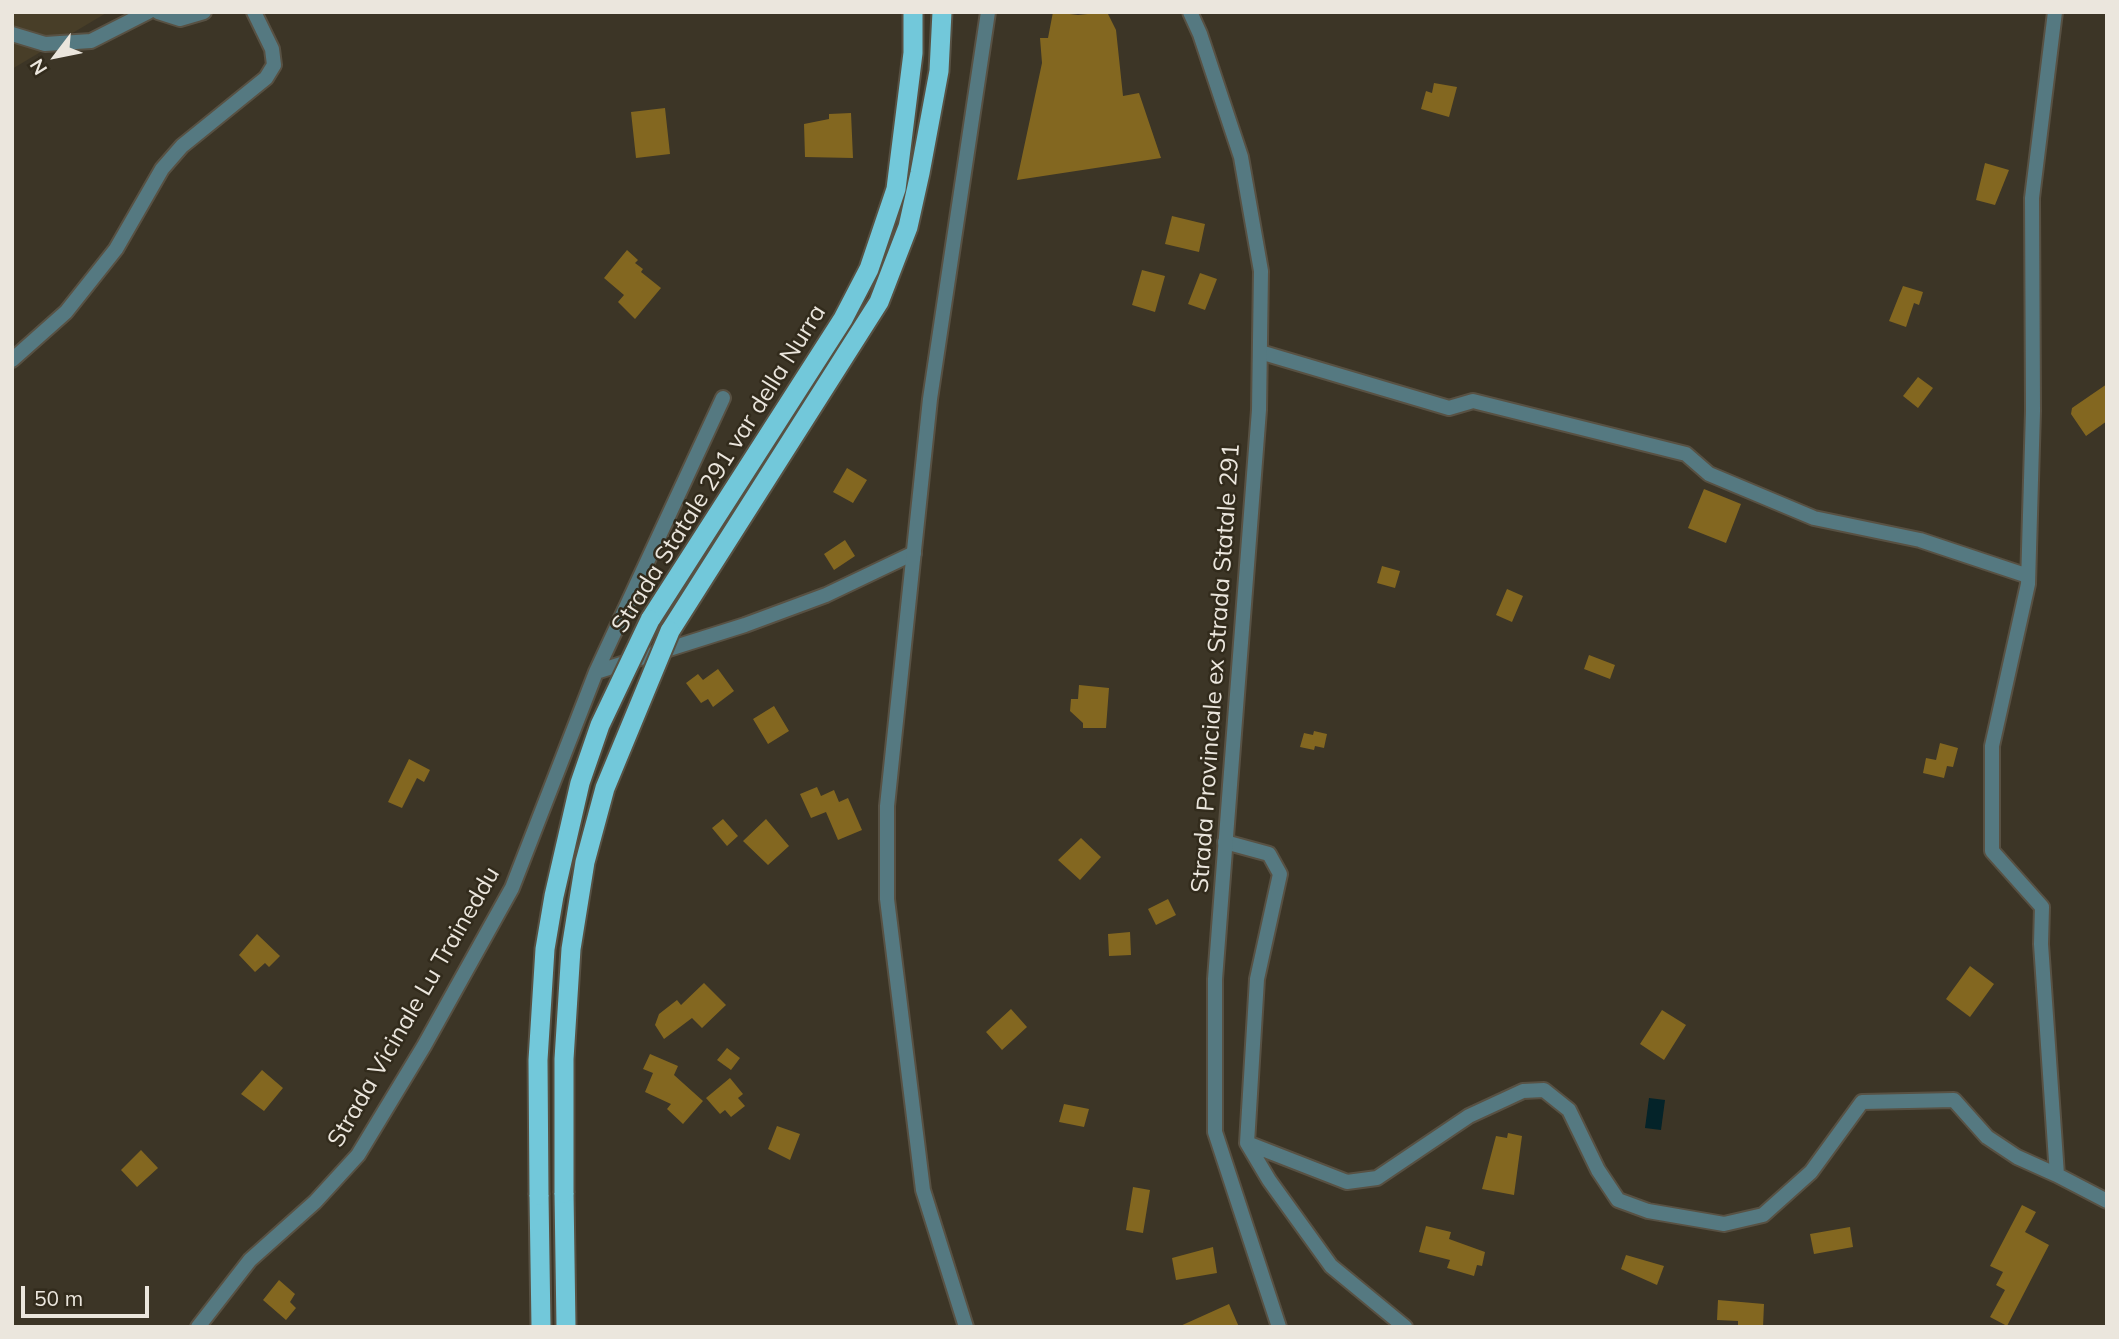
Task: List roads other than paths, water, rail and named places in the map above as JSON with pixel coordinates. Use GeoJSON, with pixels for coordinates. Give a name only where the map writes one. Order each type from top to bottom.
{"type":"FeatureCollection","features":[{"type":"Feature","properties":{"kind":"highway","name":"Strada Statale 291 var della Nurra"},"geometry":{"type":"LineString","coordinates":[[541,1327],[538,1060],[545,949],[554,895],[580,783],[596,737],[650,620],[843,319],[869,269],[896,189],[913,53],[913,12]]}},
{"type":"Feature","properties":{"kind":"highway","name":"Strada Statale 291 var della Nurra"},"geometry":{"type":"LineString","coordinates":[[566,1327],[564,1059],[570,963],[585,862],[605,788],[670,631],[879,302],[908,228],[939,71],[943,13]]}},
{"type":"Feature","properties":{"kind":"street"},"geometry":{"type":"LineString","coordinates":[[12,34],[46,44],[92,41],[148,12]]}},
{"type":"Feature","properties":{"kind":"street"},"geometry":{"type":"LineString","coordinates":[[158,12],[180,19],[204,12]]}},
{"type":"Feature","properties":{"kind":"street"},"geometry":{"type":"LineString","coordinates":[[12,360],[66,312],[116,249],[162,169],[182,146],[266,78],[274,65],[272,49],[254,12]]}},
{"type":"Feature","properties":{"kind":"street"},"geometry":{"type":"LineString","coordinates":[[965,1327],[923,1191],[887,899],[887,806],[930,399],[988,12]]}},
{"type":"Feature","properties":{"kind":"street","name":"Strada Provinciale ex Strada Statale 291"},"geometry":{"type":"LineString","coordinates":[[1190,12],[1200,34],[1241,157],[1261,271],[1259,410],[1214,979],[1215,1132],[1279,1327]]}},
{"type":"Feature","properties":{"kind":"street"},"geometry":{"type":"LineString","coordinates":[[2055,12],[2032,198],[2033,411],[2028,576],[1992,746],[1992,851],[2042,907],[2041,944],[2057,1175]]}},
{"type":"Feature","properties":{"kind":"street"},"geometry":{"type":"LineString","coordinates":[[1260,352],[1449,408],[1473,401],[1686,454],[1709,474],[1814,517],[1920,540],[2028,576]]}},
{"type":"Feature","properties":{"kind":"street","name":"Strada Vicinale Lu Traineddu"},"geometry":{"type":"LineString","coordinates":[[198,1327],[250,1260],[315,1202],[358,1155],[512,888],[596,672],[723,398]]}},
{"type":"Feature","properties":{"kind":"street"},"geometry":{"type":"LineString","coordinates":[[596,672],[745,625],[826,595],[914,553]]}},
{"type":"Feature","properties":{"kind":"street"},"geometry":{"type":"LineString","coordinates":[[1225,842],[1269,854],[1280,874],[1257,979],[1247,1143],[1269,1180],[1331,1266],[1405,1327]]}},
{"type":"Feature","properties":{"kind":"street"},"geometry":{"type":"LineString","coordinates":[[1247,1143],[1347,1182],[1377,1178],[1469,1116],[1523,1091],[1545,1090],[1569,1110],[1598,1170],[1618,1200],[1648,1211],[1724,1224],[1763,1215],[1811,1172],[1862,1102],[1954,1100],[1987,1137],[2017,1157],[2107,1201]]}},
{"type":"Feature","properties":{"kind":"water"},"geometry":{"type":"Polygon","coordinates":[[[1649,1098],[1665,1100],[1661,1130],[1645,1128],[1649,1098]]]}}]}
